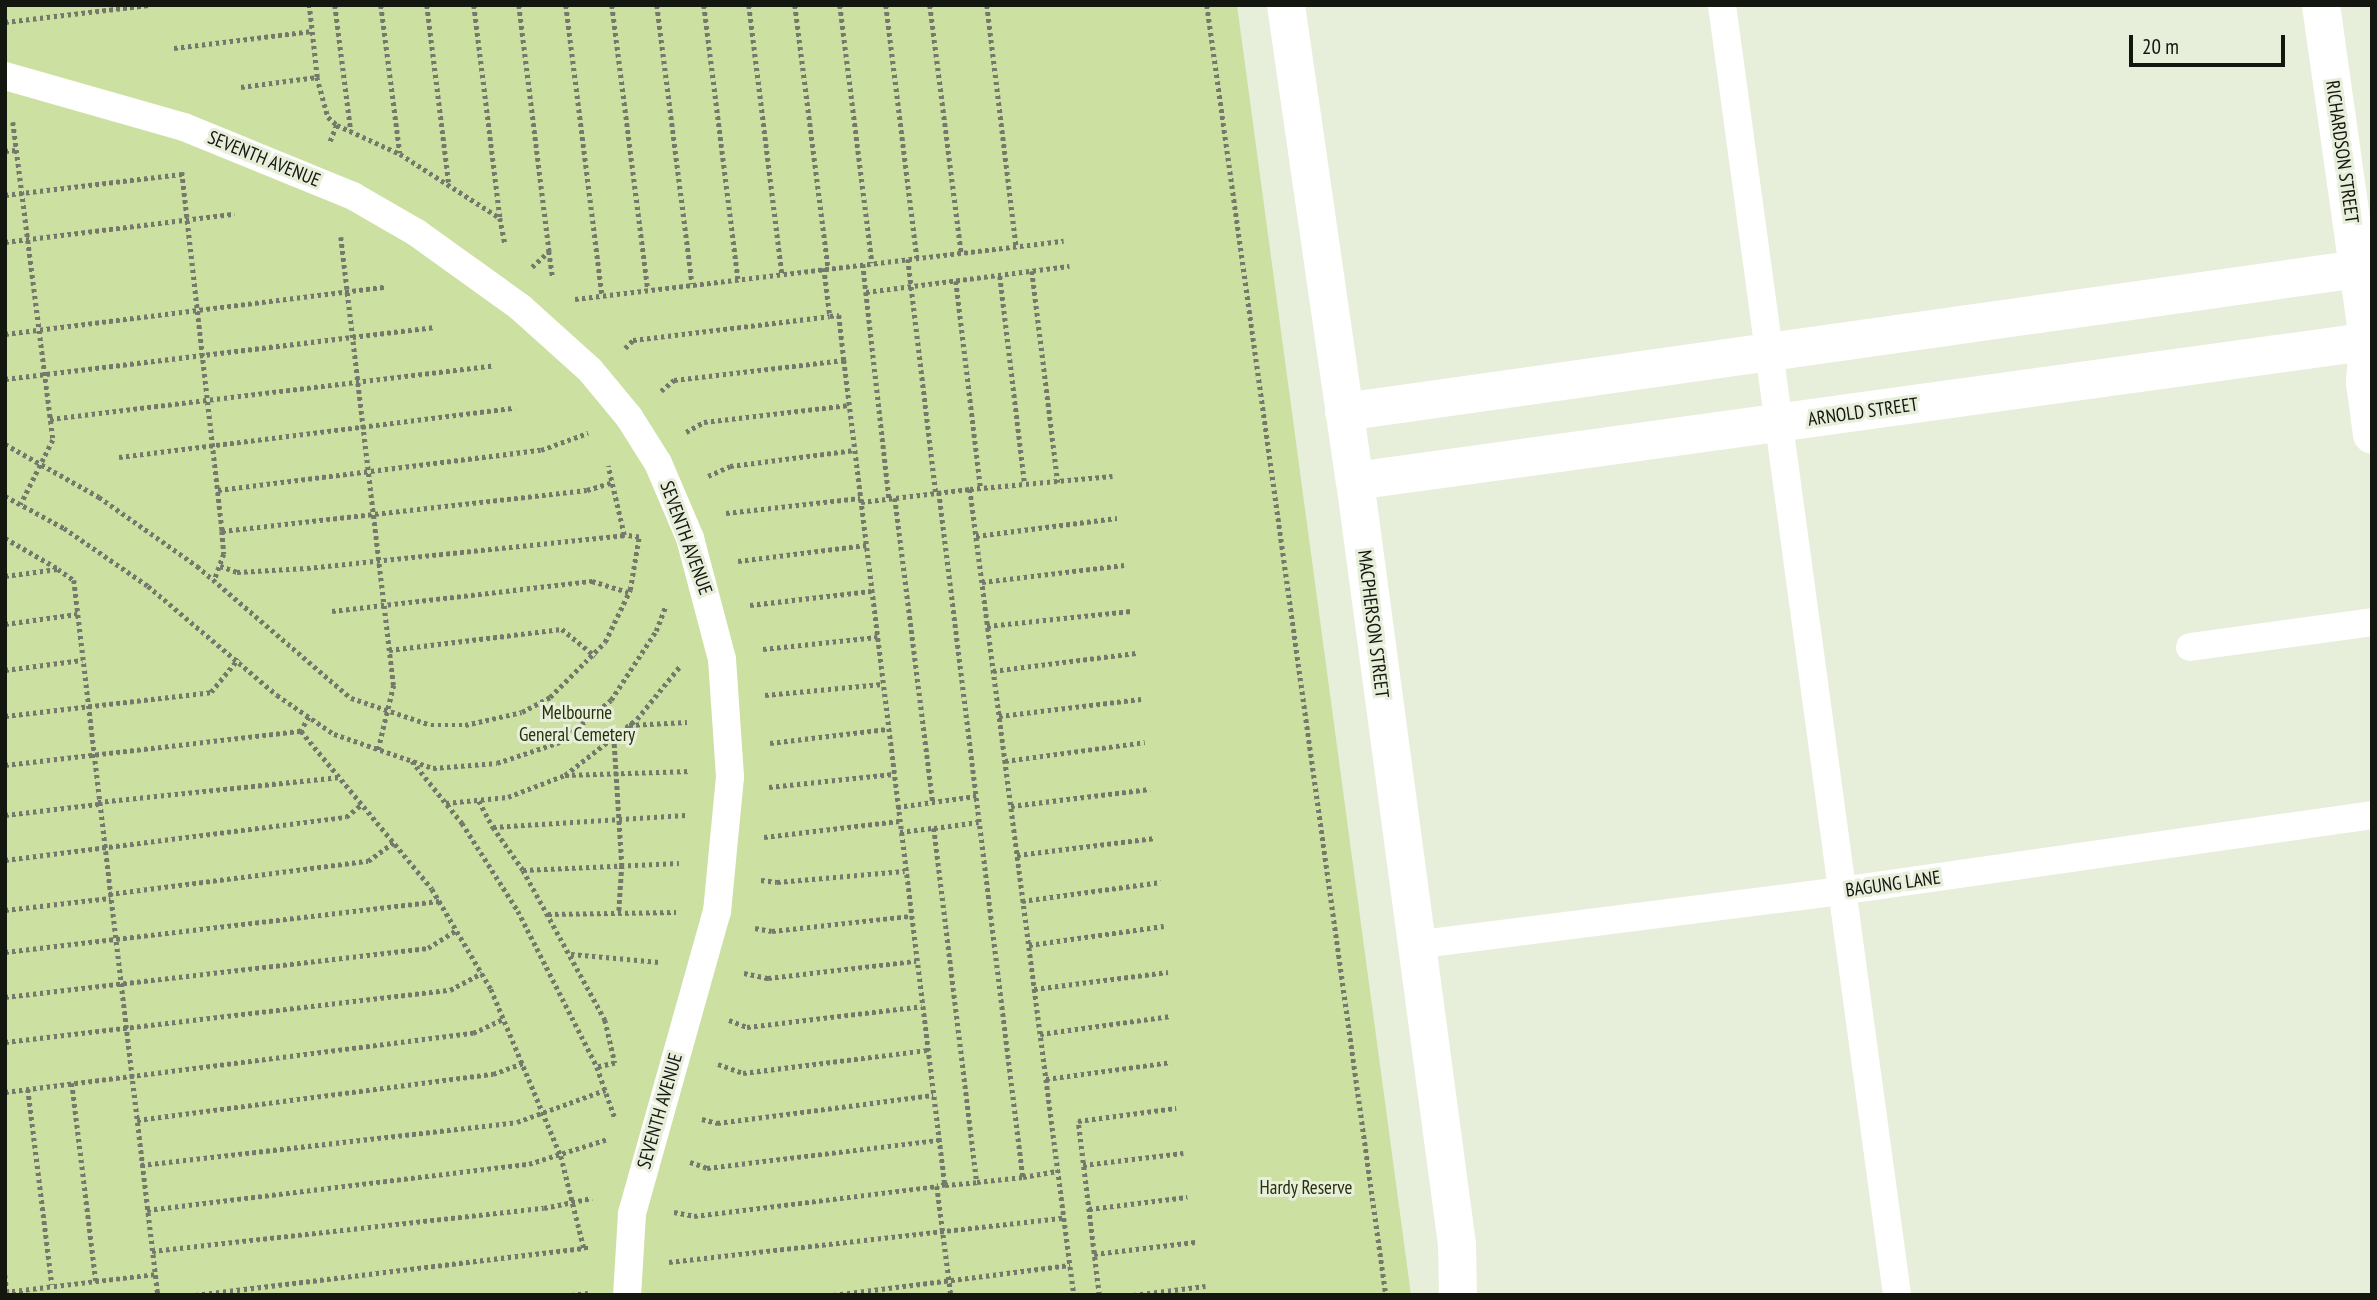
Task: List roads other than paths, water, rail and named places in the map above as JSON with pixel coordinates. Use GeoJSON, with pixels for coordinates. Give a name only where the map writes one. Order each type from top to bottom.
{"type":"FeatureCollection","features":[{"type":"Feature","properties":{"kind":"street","name":"MACPHERSON STREET"},"geometry":{"type":"LineString","coordinates":[[1286,5],[1355,481],[1413,945],[1457,1244],[1458,1295]]}},
{"type":"Feature","properties":{"kind":"street","name":"RICHARDSON STREET"},"geometry":{"type":"LineString","coordinates":[[2321,5],[2370,343],[2365,383],[2372,435]]}},
{"type":"Feature","properties":{"kind":"street"},"geometry":{"type":"LineString","coordinates":[[1344,412],[2358,269]]}},
{"type":"Feature","properties":{"kind":"street","name":"ARNOLD STREET"},"geometry":{"type":"LineString","coordinates":[[1355,481],[2370,343]]}},
{"type":"Feature","properties":{"kind":"street","name":"MACPHERSON STREET"},"geometry":{"type":"LineString","coordinates":[[1457,1244],[1472,1295]]}},
{"type":"Feature","properties":{"kind":"lane"},"geometry":{"type":"LineString","coordinates":[[1722,5],[1896,1295]]}},
{"type":"Feature","properties":{"kind":"lane","name":"SEVENTH AVENUE"},"geometry":{"type":"LineString","coordinates":[[5,76],[184,127],[314,178],[417,233],[520,307],[595,376],[629,417],[651,452],[682,516],[711,614],[728,709],[729,781],[724,859],[716,915],[703,970],[647,1148],[636,1197],[628,1258],[627,1295]]}},
{"type":"Feature","properties":{"kind":"lane"},"geometry":{"type":"LineString","coordinates":[[2190,647],[2372,622]]}},
{"type":"Feature","properties":{"kind":"lane","name":"BAGUNG LANE"},"geometry":{"type":"LineString","coordinates":[[1413,945],[1840,891],[2372,815]]}},
{"type":"Feature","properties":{"kind":"park label","name":"Melbourne General Cemetery"},"geometry":{"type":"Point","coordinates":[577,724]}},
{"type":"Feature","properties":{"kind":"park label","name":"Hardy Reserve"},"geometry":{"type":"Point","coordinates":[1306,1188]}}]}
